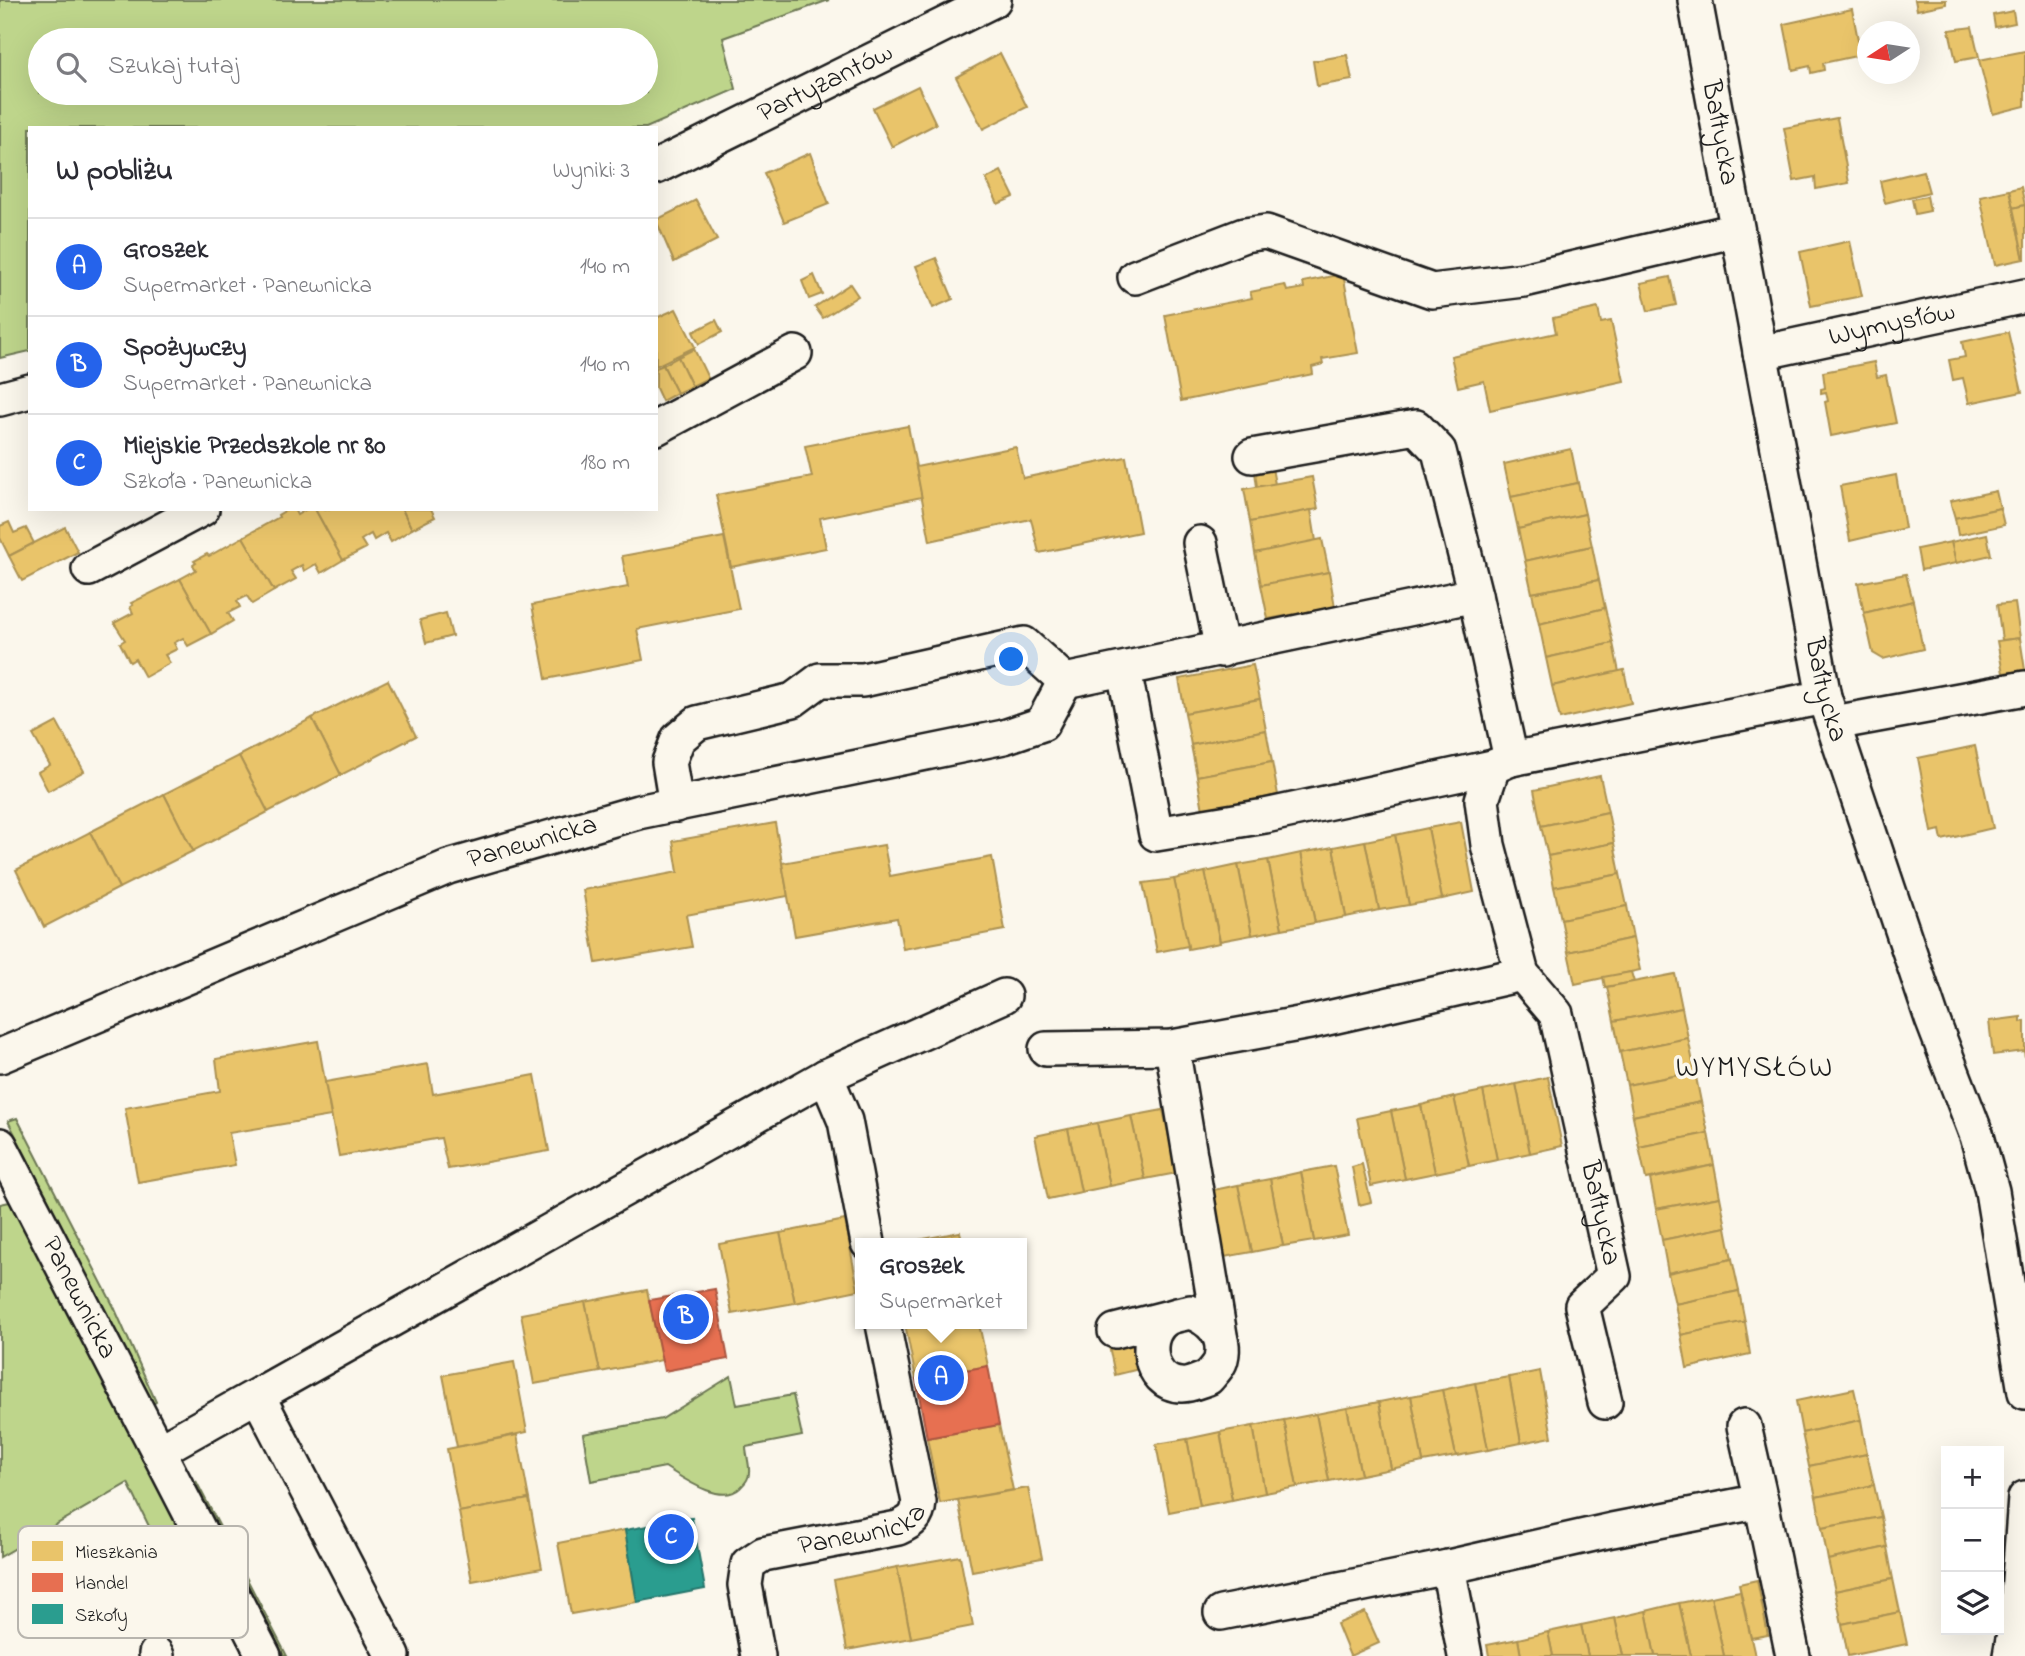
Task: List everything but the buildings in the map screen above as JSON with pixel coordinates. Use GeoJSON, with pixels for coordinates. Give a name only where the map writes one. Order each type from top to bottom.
{"type":"FeatureCollection","features":[{"type":"Feature","properties":{"kind":"street","name":"Partyzantów"},"geometry":{"type":"LineString","coordinates":[[658,166],[994,0]]}},
{"type":"Feature","properties":{"kind":"street","name":"Bałtycka"},"geometry":{"type":"LineString","coordinates":[[1695,0],[1829,710],[1933,1019],[1976,1136],[1992,1191],[2024,1371]]}},
{"type":"Feature","properties":{"kind":"street"},"geometry":{"type":"LineString","coordinates":[[1135,277],[1244,235],[1266,232],[1432,291],[1524,280],[1737,230]]}},
{"type":"Feature","properties":{"kind":"street","name":"Wymysłów"},"geometry":{"type":"LineString","coordinates":[[1760,353],[2025,296]]}},
{"type":"Feature","properties":{"kind":"street"},"geometry":{"type":"LineString","coordinates":[[658,427],[795,353]]}},
{"type":"Feature","properties":{"kind":"street"},"geometry":{"type":"LineString","coordinates":[[0,399],[28,392]]}},
{"type":"Feature","properties":{"kind":"street"},"geometry":{"type":"LineString","coordinates":[[1252,456],[1416,427],[1439,451],[1475,595],[1502,763]]}},
{"type":"Feature","properties":{"kind":"street"},"geometry":{"type":"LineString","coordinates":[[89,569],[198,511]]}},
{"type":"Feature","properties":{"kind":"street"},"geometry":{"type":"LineString","coordinates":[[1200,543],[1222,650]]}},
{"type":"Feature","properties":{"kind":"street"},"geometry":{"type":"LineString","coordinates":[[676,805],[669,762],[678,739],[697,723],[793,700],[820,680],[863,680],[1024,644],[1065,681],[1475,595]]}},
{"type":"Feature","properties":{"kind":"street"},"geometry":{"type":"LineString","coordinates":[[1124,670],[1156,834],[1265,816],[1502,763],[1829,710],[2025,688]]}},
{"type":"Feature","properties":{"kind":"street","name":"Panewnicka"},"geometry":{"type":"LineString","coordinates":[[0,1056],[448,867],[638,812],[1004,737],[1042,724],[1065,681]]}},
{"type":"Feature","properties":{"kind":"street","name":"Bałtycka"},"geometry":{"type":"LineString","coordinates":[[1502,763],[1482,800],[1488,845],[1522,974],[1556,1014],[1614,1276],[1582,1306],[1605,1402]]}},
{"type":"Feature","properties":{"kind":"street"},"geometry":{"type":"LineString","coordinates":[[1046,1049],[1172,1047],[1310,1022],[1522,974]]}},
{"type":"Feature","properties":{"kind":"street"},"geometry":{"type":"LineString","coordinates":[[158,1451],[825,1076],[1004,996]]}},
{"type":"Feature","properties":{"kind":"street"},"geometry":{"type":"LineString","coordinates":[[1166,1318],[1152,1336],[1150,1349],[1154,1367],[1166,1380],[1182,1385],[1208,1378],[1221,1360],[1220,1335],[1172,1047]]}},
{"type":"Feature","properties":{"kind":"street"},"geometry":{"type":"LineString","coordinates":[[825,1076],[845,1121],[867,1238]]}},
{"type":"Feature","properties":{"kind":"street","name":"Panewnicka"},"geometry":{"type":"LineString","coordinates":[[5,1165],[197,1526]]}},
{"type":"Feature","properties":{"kind":"street"},"geometry":{"type":"LineString","coordinates":[[1115,1331],[1189,1312],[1205,1318],[1220,1335]]}},
{"type":"Feature","properties":{"kind":"street","name":"Panewnicka"},"geometry":{"type":"LineString","coordinates":[[758,1656],[745,1585],[748,1564],[763,1554],[898,1528],[914,1520],[918,1512],[919,1503],[885,1329]]}},
{"type":"Feature","properties":{"kind":"street"},"geometry":{"type":"LineString","coordinates":[[258,1396],[393,1656]]}},
{"type":"Feature","properties":{"kind":"street"},"geometry":{"type":"LineString","coordinates":[[1744,1426],[1793,1656]]}},
{"type":"Feature","properties":{"kind":"street"},"geometry":{"type":"LineString","coordinates":[[2010,1656],[2016,1622],[2025,1498]]}},
{"type":"Feature","properties":{"kind":"street"},"geometry":{"type":"LineString","coordinates":[[1221,1613],[1761,1501]]}},
{"type":"Feature","properties":{"kind":"street"},"geometry":{"type":"LineString","coordinates":[[1448,1567],[1465,1656]]}},
{"type":"Feature","properties":{"kind":"street","name":"Panewnicka"},"geometry":{"type":"LineString","coordinates":[[248,1625],[264,1656]]}},
{"type":"Feature","properties":{"kind":"green space"},"geometry":{"type":"Polygon","coordinates":[[[0,0],[829,0],[723,38],[736,89],[651,126],[28,126],[28,351],[0,358],[0,0]]]}},
{"type":"Feature","properties":{"kind":"green space"},"geometry":{"type":"Polygon","coordinates":[[[17,1118],[114,1307],[156,1402],[153,1404],[8,1121],[17,1118]]]}},
{"type":"Feature","properties":{"kind":"green space"},"geometry":{"type":"Polygon","coordinates":[[[10,1202],[181,1526],[149,1526],[128,1483],[54,1526],[18,1526],[18,1547],[0,1557],[0,1204],[10,1202]]]}},
{"type":"Feature","properties":{"kind":"green space"},"geometry":{"type":"Polygon","coordinates":[[[731,1376],[737,1405],[793,1395],[802,1436],[746,1447],[749,1475],[740,1488],[732,1493],[713,1492],[665,1467],[591,1481],[583,1434],[662,1419],[731,1376]]]}},
{"type":"Feature","properties":{"kind":"green space"},"geometry":{"type":"Polygon","coordinates":[[[196,1481],[219,1526],[217,1526],[196,1481]]]}},
{"type":"Feature","properties":{"kind":"green space"},"geometry":{"type":"Polygon","coordinates":[[[248,1581],[287,1656],[284,1656],[248,1586],[248,1581]]]}},
{"type":"Feature","properties":{"kind":"place","name":"Spożywczy"},"geometry":{"type":"Point","coordinates":[686,1317]}},
{"type":"Feature","properties":{"kind":"place","name":"Groszek"},"geometry":{"type":"Point","coordinates":[941,1378]}},
{"type":"Feature","properties":{"kind":"place","name":"Miejskie Przedszkole nr 80"},"geometry":{"type":"Point","coordinates":[671,1537]}},
{"type":"Feature","properties":{"kind":"district","name":"WYMYSŁÓW"},"geometry":{"type":"Point","coordinates":[1755,1069]}}]}
